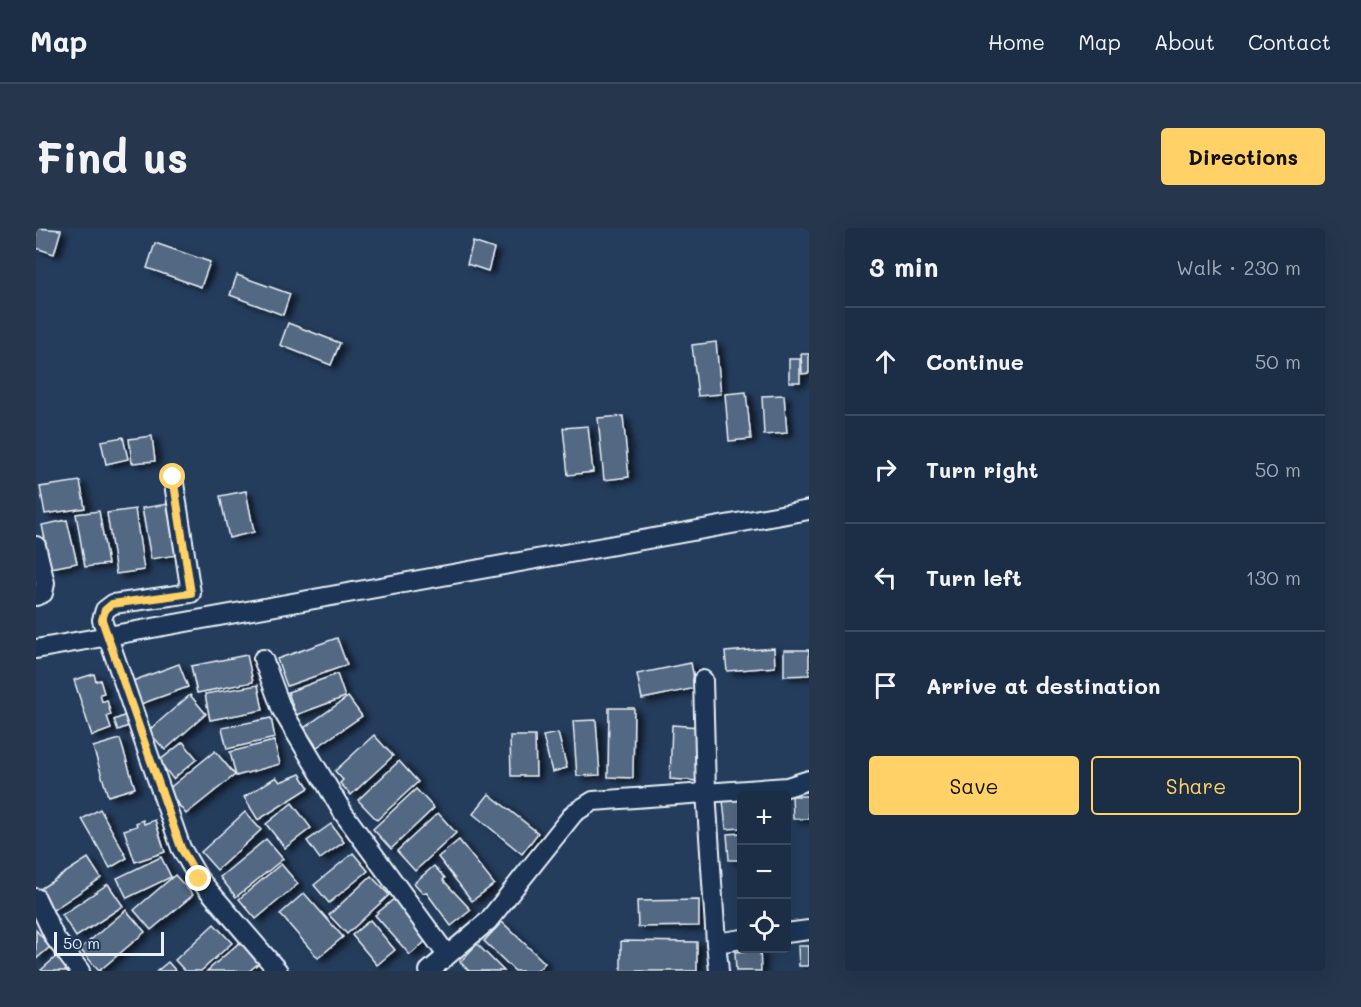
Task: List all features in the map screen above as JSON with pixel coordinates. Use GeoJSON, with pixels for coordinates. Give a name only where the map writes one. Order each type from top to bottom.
{"type":"FeatureCollection","features":[{"type":"Feature","properties":{"kind":"street"},"geometry":{"type":"LineString","coordinates":[[173,477],[191,593],[112,604],[105,610],[102,620],[106,638],[181,848],[199,879],[278,971]]}},
{"type":"Feature","properties":{"kind":"street"},"geometry":{"type":"LineString","coordinates":[[36,649],[809,510]]}},
{"type":"Feature","properties":{"kind":"street"},"geometry":{"type":"LineString","coordinates":[[36,546],[45,583],[43,593],[36,596]]}},
{"type":"Feature","properties":{"kind":"street"},"geometry":{"type":"LineString","coordinates":[[262,658],[282,710],[344,814],[447,955]]}},
{"type":"Feature","properties":{"kind":"street"},"geometry":{"type":"LineString","coordinates":[[703,680],[705,791],[720,971]]}},
{"type":"Feature","properties":{"kind":"street"},"geometry":{"type":"LineString","coordinates":[[429,971],[488,921],[574,813],[593,801],[705,791],[788,787],[809,780]]}},
{"type":"Feature","properties":{"kind":"street"},"geometry":{"type":"LineString","coordinates":[[36,898],[55,938],[80,971]]}},
{"type":"Feature","properties":{"kind":"street"},"geometry":{"type":"LineString","coordinates":[[791,932],[809,930]]}},
{"type":"Feature","properties":{"kind":"street"},"geometry":{"type":"LineString","coordinates":[[716,943],[737,940]]}},
{"type":"Feature","properties":{"kind":"building"},"geometry":{"type":"Polygon","coordinates":[[[36,228],[61,230],[54,254],[36,248],[36,228]]]}},
{"type":"Feature","properties":{"kind":"building"},"geometry":{"type":"Polygon","coordinates":[[[473,242],[494,249],[488,271],[467,264],[473,242]]]}},
{"type":"Feature","properties":{"kind":"building"},"geometry":{"type":"Polygon","coordinates":[[[155,243],[210,262],[201,287],[147,268],[155,243]]]}},
{"type":"Feature","properties":{"kind":"building"},"geometry":{"type":"Polygon","coordinates":[[[237,275],[290,294],[283,315],[230,295],[237,275]]]}},
{"type":"Feature","properties":{"kind":"building"},"geometry":{"type":"Polygon","coordinates":[[[288,323],[340,343],[331,365],[280,345],[288,323]]]}},
{"type":"Feature","properties":{"kind":"building"},"geometry":{"type":"Polygon","coordinates":[[[716,342],[721,394],[698,396],[692,345],[716,342]]]}},
{"type":"Feature","properties":{"kind":"building"},"geometry":{"type":"Polygon","coordinates":[[[801,354],[809,354],[809,373],[802,374],[801,354]]]}},
{"type":"Feature","properties":{"kind":"building"},"geometry":{"type":"Polygon","coordinates":[[[789,359],[800,359],[800,382],[789,382],[789,359]]]}},
{"type":"Feature","properties":{"kind":"building"},"geometry":{"type":"Polygon","coordinates":[[[746,392],[751,439],[729,441],[725,394],[746,392]]]}},
{"type":"Feature","properties":{"kind":"building"},"geometry":{"type":"Polygon","coordinates":[[[784,395],[787,433],[764,435],[762,396],[784,395]]]}},
{"type":"Feature","properties":{"kind":"building"},"geometry":{"type":"Polygon","coordinates":[[[623,416],[629,477],[604,480],[598,418],[623,416]]]}},
{"type":"Feature","properties":{"kind":"building"},"geometry":{"type":"Polygon","coordinates":[[[588,426],[593,472],[568,475],[563,428],[588,426]]]}},
{"type":"Feature","properties":{"kind":"building"},"geometry":{"type":"Polygon","coordinates":[[[152,436],[155,461],[132,463],[129,439],[152,436]]]}},
{"type":"Feature","properties":{"kind":"building"},"geometry":{"type":"Polygon","coordinates":[[[123,437],[128,459],[106,464],[101,441],[123,437]]]}},
{"type":"Feature","properties":{"kind":"building"},"geometry":{"type":"Polygon","coordinates":[[[80,481],[85,508],[45,514],[40,487],[80,481]]]}},
{"type":"Feature","properties":{"kind":"building"},"geometry":{"type":"Polygon","coordinates":[[[246,491],[254,532],[229,538],[220,496],[246,491]]]}},
{"type":"Feature","properties":{"kind":"building"},"geometry":{"type":"Polygon","coordinates":[[[168,504],[177,555],[151,559],[142,508],[168,504]]]}},
{"type":"Feature","properties":{"kind":"building"},"geometry":{"type":"Polygon","coordinates":[[[135,509],[144,570],[116,574],[107,513],[135,509]]]}},
{"type":"Feature","properties":{"kind":"building"},"geometry":{"type":"Polygon","coordinates":[[[99,511],[108,564],[85,567],[76,514],[99,511]]]}},
{"type":"Feature","properties":{"kind":"building"},"geometry":{"type":"Polygon","coordinates":[[[67,520],[77,563],[51,568],[42,525],[67,520]]]}},
{"type":"Feature","properties":{"kind":"building"},"geometry":{"type":"Polygon","coordinates":[[[337,638],[347,665],[287,686],[277,659],[337,638]]]}},
{"type":"Feature","properties":{"kind":"building"},"geometry":{"type":"Polygon","coordinates":[[[774,648],[775,667],[727,671],[725,652],[774,648]]]}},
{"type":"Feature","properties":{"kind":"building"},"geometry":{"type":"Polygon","coordinates":[[[784,650],[809,650],[809,675],[784,676],[784,650]]]}},
{"type":"Feature","properties":{"kind":"building"},"geometry":{"type":"Polygon","coordinates":[[[247,655],[253,682],[197,693],[191,666],[247,655]]]}},
{"type":"Feature","properties":{"kind":"building"},"geometry":{"type":"Polygon","coordinates":[[[691,663],[696,688],[642,699],[637,674],[691,663]]]}},
{"type":"Feature","properties":{"kind":"building"},"geometry":{"type":"Polygon","coordinates":[[[179,664],[188,687],[138,705],[130,682],[179,664]]]}},
{"type":"Feature","properties":{"kind":"building"},"geometry":{"type":"Polygon","coordinates":[[[94,674],[96,681],[100,680],[104,693],[100,694],[102,702],[107,700],[111,715],[107,716],[111,729],[92,736],[74,680],[94,674]]]}},
{"type":"Feature","properties":{"kind":"building"},"geometry":{"type":"Polygon","coordinates":[[[337,674],[345,697],[296,715],[288,692],[337,674]]]}},
{"type":"Feature","properties":{"kind":"building"},"geometry":{"type":"Polygon","coordinates":[[[258,685],[263,710],[210,720],[205,694],[258,685]]]}},
{"type":"Feature","properties":{"kind":"building"},"geometry":{"type":"Polygon","coordinates":[[[190,695],[206,714],[165,750],[148,731],[190,695]]]}},
{"type":"Feature","properties":{"kind":"building"},"geometry":{"type":"Polygon","coordinates":[[[348,697],[362,716],[317,747],[304,728],[348,697]]]}},
{"type":"Feature","properties":{"kind":"building"},"geometry":{"type":"Polygon","coordinates":[[[609,708],[634,708],[633,778],[608,777],[609,708]]]}},
{"type":"Feature","properties":{"kind":"building"},"geometry":{"type":"Polygon","coordinates":[[[126,715],[131,725],[118,730],[114,720],[126,715]]]}},
{"type":"Feature","properties":{"kind":"building"},"geometry":{"type":"Polygon","coordinates":[[[271,718],[275,738],[227,749],[222,728],[271,718]]]}},
{"type":"Feature","properties":{"kind":"building"},"geometry":{"type":"Polygon","coordinates":[[[596,720],[600,775],[577,776],[573,721],[596,720]]]}},
{"type":"Feature","properties":{"kind":"building"},"geometry":{"type":"Polygon","coordinates":[[[672,725],[700,727],[698,781],[670,779],[672,725]]]}},
{"type":"Feature","properties":{"kind":"building"},"geometry":{"type":"Polygon","coordinates":[[[558,733],[567,768],[552,772],[543,736],[558,733]]]}},
{"type":"Feature","properties":{"kind":"building"},"geometry":{"type":"Polygon","coordinates":[[[374,735],[393,756],[351,795],[340,783],[343,780],[335,771],[374,735]]]}},
{"type":"Feature","properties":{"kind":"building"},"geometry":{"type":"Polygon","coordinates":[[[510,736],[535,736],[536,776],[511,776],[510,736]]]}},
{"type":"Feature","properties":{"kind":"building"},"geometry":{"type":"Polygon","coordinates":[[[120,739],[135,788],[108,796],[93,747],[120,739]]]}},
{"type":"Feature","properties":{"kind":"building"},"geometry":{"type":"Polygon","coordinates":[[[274,741],[280,764],[236,776],[230,752],[274,741]]]}},
{"type":"Feature","properties":{"kind":"building"},"geometry":{"type":"Polygon","coordinates":[[[183,742],[197,759],[173,779],[159,761],[183,742]]]}},
{"type":"Feature","properties":{"kind":"building"},"geometry":{"type":"Polygon","coordinates":[[[215,751],[235,775],[186,814],[167,790],[215,751]]]}},
{"type":"Feature","properties":{"kind":"building"},"geometry":{"type":"Polygon","coordinates":[[[399,761],[418,782],[377,820],[358,800],[399,761]]]}},
{"type":"Feature","properties":{"kind":"building"},"geometry":{"type":"Polygon","coordinates":[[[300,774],[309,788],[258,820],[244,797],[276,777],[280,782],[300,774]]]}},
{"type":"Feature","properties":{"kind":"building"},"geometry":{"type":"Polygon","coordinates":[[[416,789],[434,808],[391,849],[373,829],[416,789]]]}},
{"type":"Feature","properties":{"kind":"building"},"geometry":{"type":"Polygon","coordinates":[[[489,794],[538,833],[522,854],[473,814],[489,794]]]}},
{"type":"Feature","properties":{"kind":"building"},"geometry":{"type":"Polygon","coordinates":[[[792,796],[809,796],[809,819],[793,819],[792,796]]]}},
{"type":"Feature","properties":{"kind":"building"},"geometry":{"type":"Polygon","coordinates":[[[737,799],[737,828],[726,829],[723,800],[737,799]]]}},
{"type":"Feature","properties":{"kind":"building"},"geometry":{"type":"Polygon","coordinates":[[[292,803],[311,828],[285,848],[266,824],[292,803]]]}},
{"type":"Feature","properties":{"kind":"building"},"geometry":{"type":"Polygon","coordinates":[[[100,809],[127,858],[110,868],[82,819],[100,809]]]}},
{"type":"Feature","properties":{"kind":"building"},"geometry":{"type":"Polygon","coordinates":[[[245,812],[261,830],[217,870],[201,852],[245,812]]]}},
{"type":"Feature","properties":{"kind":"building"},"geometry":{"type":"Polygon","coordinates":[[[438,813],[456,833],[415,871],[397,851],[438,813]]]}},
{"type":"Feature","properties":{"kind":"building"},"geometry":{"type":"Polygon","coordinates":[[[143,820],[144,824],[155,820],[165,852],[135,862],[124,830],[137,826],[136,823],[143,820]]]}},
{"type":"Feature","properties":{"kind":"building"},"geometry":{"type":"Polygon","coordinates":[[[331,824],[344,842],[320,859],[307,841],[331,824]]]}},
{"type":"Feature","properties":{"kind":"building"},"geometry":{"type":"Polygon","coordinates":[[[737,833],[737,860],[729,860],[727,834],[737,833]]]}},
{"type":"Feature","properties":{"kind":"building"},"geometry":{"type":"Polygon","coordinates":[[[266,839],[283,859],[236,897],[220,877],[266,839]]]}},
{"type":"Feature","properties":{"kind":"building"},"geometry":{"type":"Polygon","coordinates":[[[459,840],[494,884],[472,901],[438,857],[459,840]]]}},
{"type":"Feature","properties":{"kind":"building"},"geometry":{"type":"Polygon","coordinates":[[[353,853],[368,871],[329,903],[314,885],[353,853]]]}},
{"type":"Feature","properties":{"kind":"building"},"geometry":{"type":"Polygon","coordinates":[[[161,857],[171,877],[127,898],[117,878],[161,857]]]}},
{"type":"Feature","properties":{"kind":"building"},"geometry":{"type":"Polygon","coordinates":[[[88,858],[101,878],[53,910],[40,889],[88,858]]]}},
{"type":"Feature","properties":{"kind":"building"},"geometry":{"type":"Polygon","coordinates":[[[281,864],[298,884],[256,919],[239,899],[281,864]]]}},
{"type":"Feature","properties":{"kind":"building"},"geometry":{"type":"Polygon","coordinates":[[[434,866],[445,878],[443,880],[471,910],[451,926],[426,892],[423,893],[414,883],[434,866]]]}},
{"type":"Feature","properties":{"kind":"building"},"geometry":{"type":"Polygon","coordinates":[[[175,875],[193,895],[151,930],[134,910],[175,875]]]}},
{"type":"Feature","properties":{"kind":"building"},"geometry":{"type":"Polygon","coordinates":[[[371,876],[389,895],[347,934],[329,915],[371,876]]]}},
{"type":"Feature","properties":{"kind":"building"},"geometry":{"type":"Polygon","coordinates":[[[108,884],[123,906],[76,937],[62,915],[108,884]]]}},
{"type":"Feature","properties":{"kind":"building"},"geometry":{"type":"Polygon","coordinates":[[[304,893],[343,937],[318,958],[280,914],[304,893]]]}},
{"type":"Feature","properties":{"kind":"building"},"geometry":{"type":"Polygon","coordinates":[[[394,899],[428,939],[410,955],[375,915],[394,899]]]}},
{"type":"Feature","properties":{"kind":"building"},"geometry":{"type":"Polygon","coordinates":[[[699,900],[699,926],[638,927],[637,901],[699,900]]]}},
{"type":"Feature","properties":{"kind":"building"},"geometry":{"type":"Polygon","coordinates":[[[126,910],[145,932],[99,971],[80,949],[126,910]]]}},
{"type":"Feature","properties":{"kind":"building"},"geometry":{"type":"Polygon","coordinates":[[[370,920],[395,950],[377,965],[352,935],[370,920]]]}},
{"type":"Feature","properties":{"kind":"building"},"geometry":{"type":"Polygon","coordinates":[[[502,922],[545,963],[537,971],[515,971],[484,941],[502,922]]]}},
{"type":"Feature","properties":{"kind":"building"},"geometry":{"type":"Polygon","coordinates":[[[214,924],[232,943],[201,971],[185,971],[175,960],[214,924]]]}},
{"type":"Feature","properties":{"kind":"building"},"geometry":{"type":"Polygon","coordinates":[[[36,930],[50,947],[36,959],[36,930]]]}},
{"type":"Feature","properties":{"kind":"building"},"geometry":{"type":"Polygon","coordinates":[[[621,941],[697,942],[697,971],[621,971],[621,941]]]}},
{"type":"Feature","properties":{"kind":"building"},"geometry":{"type":"Polygon","coordinates":[[[240,942],[259,963],[249,971],[207,971],[240,942]]]}},
{"type":"Feature","properties":{"kind":"building"},"geometry":{"type":"Polygon","coordinates":[[[477,944],[504,971],[469,971],[460,962],[477,944]]]}},
{"type":"Feature","properties":{"kind":"building"},"geometry":{"type":"Polygon","coordinates":[[[798,946],[809,946],[809,966],[799,966],[798,946]]]}},
{"type":"Feature","properties":{"kind":"building"},"geometry":{"type":"Polygon","coordinates":[[[735,952],[760,953],[761,971],[736,971],[735,952]]]}},
{"type":"Feature","properties":{"kind":"building"},"geometry":{"type":"Polygon","coordinates":[[[58,955],[72,971],[40,971],[58,955]]]}},
{"type":"Feature","properties":{"kind":"building"},"geometry":{"type":"Polygon","coordinates":[[[168,962],[176,971],[157,971],[168,962]]]}},
{"type":"Feature","properties":{"kind":"route"},"geometry":{"type":"LineString","coordinates":[[173,477],[191,593],[183,596],[112,604],[105,610],[102,620],[106,638],[181,848],[199,879]]}}]}
